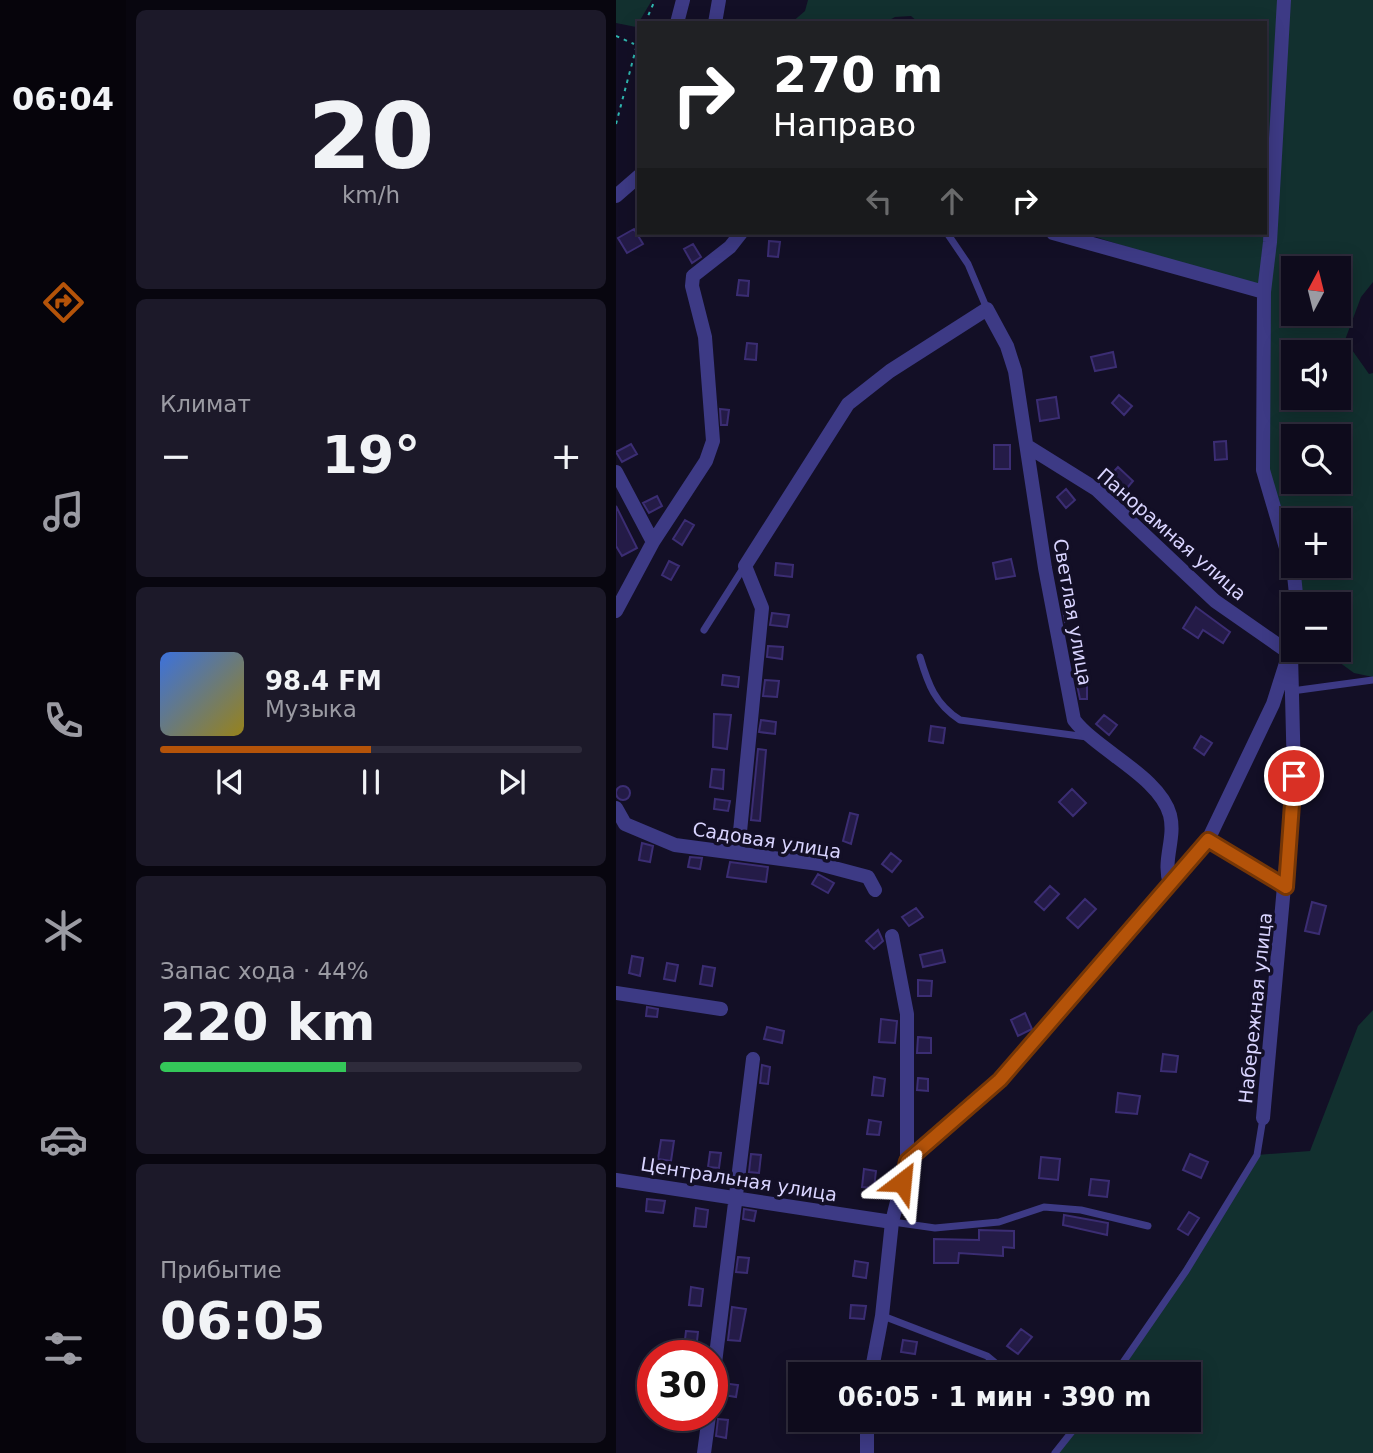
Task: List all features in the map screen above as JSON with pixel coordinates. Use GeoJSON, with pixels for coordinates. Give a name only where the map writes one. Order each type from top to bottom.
{"type":"FeatureCollection","features":[{"type":"Feature","properties":{"kind":"street"},"geometry":{"type":"LineString","coordinates":[[678,21],[683,0]]}},
{"type":"Feature","properties":{"kind":"street"},"geometry":{"type":"LineString","coordinates":[[715,21],[719,0]]}},
{"type":"Feature","properties":{"kind":"street"},"geometry":{"type":"LineString","coordinates":[[1284,0],[1270,242],[1264,292],[1263,470],[1294,575],[1296,592]]}},
{"type":"Feature","properties":{"kind":"street"},"geometry":{"type":"LineString","coordinates":[[616,196],[637,178]]}},
{"type":"Feature","properties":{"kind":"street"},"geometry":{"type":"LineString","coordinates":[[616,611],[653,542],[706,461],[713,441],[706,348],[692,286],[693,275],[730,247],[739,235]]}},
{"type":"Feature","properties":{"kind":"street"},"geometry":{"type":"LineString","coordinates":[[1060,235],[1264,292]]}},
{"type":"Feature","properties":{"kind":"street"},"geometry":{"type":"LineString","coordinates":[[738,852],[762,608],[745,566],[848,404],[890,370],[987,309]]}},
{"type":"Feature","properties":{"kind":"street","name":"Светлая улица"},"geometry":{"type":"LineString","coordinates":[[987,309],[1007,345],[1015,370],[1067,697],[1074,720],[1087,737],[1132,768],[1169,812],[1173,831],[1166,862],[1170,884]]}},
{"type":"Feature","properties":{"kind":"street","name":"Панорамная улица"},"geometry":{"type":"LineString","coordinates":[[1027,446],[1096,489],[1215,601],[1281,640]]}},
{"type":"Feature","properties":{"kind":"street"},"geometry":{"type":"LineString","coordinates":[[616,472],[653,542]]}},
{"type":"Feature","properties":{"kind":"street"},"geometry":{"type":"LineString","coordinates":[[907,1161],[1000,1080],[1208,840],[1262,728],[1286,662]]}},
{"type":"Feature","properties":{"kind":"street","name":"Набережная улица"},"geometry":{"type":"LineString","coordinates":[[1264,1118],[1294,776],[1292,662]]}},
{"type":"Feature","properties":{"kind":"street","name":"Садовая улица"},"geometry":{"type":"LineString","coordinates":[[616,808],[625,824],[675,845],[819,864],[868,877],[875,890]]}},
{"type":"Feature","properties":{"kind":"street"},"geometry":{"type":"LineString","coordinates":[[873,1362],[882,1315],[892,1222],[907,1161],[906,1014],[892,936]]}},
{"type":"Feature","properties":{"kind":"street"},"geometry":{"type":"LineString","coordinates":[[616,993],[721,1009]]}},
{"type":"Feature","properties":{"kind":"street"},"geometry":{"type":"LineString","coordinates":[[718,1340],[753,1059]]}},
{"type":"Feature","properties":{"kind":"street","name":"Центральная улица"},"geometry":{"type":"LineString","coordinates":[[616,1180],[892,1222]]}},
{"type":"Feature","properties":{"kind":"street"},"geometry":{"type":"LineString","coordinates":[[704,1453],[707,1431]]}},
{"type":"Feature","properties":{"kind":"street"},"geometry":{"type":"LineString","coordinates":[[867,1432],[867,1453]]}},
{"type":"Feature","properties":{"kind":"lane"},"geometry":{"type":"LineString","coordinates":[[948,235],[968,264],[987,309]]}},
{"type":"Feature","properties":{"kind":"lane"},"geometry":{"type":"LineString","coordinates":[[704,630],[745,566]]}},
{"type":"Feature","properties":{"kind":"lane"},"geometry":{"type":"LineString","coordinates":[[920,657],[928,685],[943,709],[960,720],[1087,737]]}},
{"type":"Feature","properties":{"kind":"lane"},"geometry":{"type":"LineString","coordinates":[[1292,691],[1373,680]]}},
{"type":"Feature","properties":{"kind":"lane"},"geometry":{"type":"LineString","coordinates":[[1208,840],[1286,887]]}},
{"type":"Feature","properties":{"kind":"lane","name":"Набережная улица"},"geometry":{"type":"LineString","coordinates":[[1123,1362],[1186,1271],[1257,1155],[1264,1118]]}},
{"type":"Feature","properties":{"kind":"lane"},"geometry":{"type":"LineString","coordinates":[[892,1222],[935,1228],[999,1222],[1044,1207],[1081,1210],[1148,1226]]}},
{"type":"Feature","properties":{"kind":"lane"},"geometry":{"type":"LineString","coordinates":[[882,1315],[987,1356],[994,1362]]}},
{"type":"Feature","properties":{"kind":"lane"},"geometry":{"type":"LineString","coordinates":[[1055,1453],[1072,1432]]}},
{"type":"Feature","properties":{"kind":"path"},"geometry":{"type":"LineString","coordinates":[[646,21],[655,0]]}},
{"type":"Feature","properties":{"kind":"path"},"geometry":{"type":"LineString","coordinates":[[616,36],[635,44]]}},
{"type":"Feature","properties":{"kind":"path"},"geometry":{"type":"LineString","coordinates":[[616,124],[637,40]]}},
{"type":"Feature","properties":{"kind":"green space"},"geometry":{"type":"Polygon","coordinates":[[[616,0],[652,0],[637,21],[636,27],[616,23],[616,0]]]}},
{"type":"Feature","properties":{"kind":"green space"},"geometry":{"type":"Polygon","coordinates":[[[808,0],[1373,0],[1373,282],[1361,297],[1351,324],[1351,256],[1281,256],[1281,326],[1350,326],[1345,340],[1281,340],[1281,410],[1351,410],[1351,348],[1369,374],[1373,373],[1373,677],[1354,673],[1339,662],[1351,662],[1351,592],[1295,592],[1291,578],[1351,578],[1351,508],[1281,508],[1281,539],[1263,470],[1264,292],[1090,235],[1267,235],[1267,21],[917,21],[911,16],[895,17],[888,21],[793,21],[805,11],[808,0]]]}},
{"type":"Feature","properties":{"kind":"green space"},"geometry":{"type":"Polygon","coordinates":[[[1373,1010],[1373,1453],[1055,1453],[1072,1432],[1201,1432],[1201,1362],[1123,1362],[1257,1155],[1310,1151],[1358,1026],[1373,1010]]]}},
{"type":"Feature","properties":{"kind":"building"},"geometry":{"type":"Polygon","coordinates":[[[634,229],[643,244],[627,253],[618,238],[634,229]]]}},
{"type":"Feature","properties":{"kind":"building"},"geometry":{"type":"Polygon","coordinates":[[[769,241],[780,242],[778,257],[768,256],[769,241]]]}},
{"type":"Feature","properties":{"kind":"building"},"geometry":{"type":"Polygon","coordinates":[[[693,244],[701,257],[692,263],[684,249],[693,244]]]}},
{"type":"Feature","properties":{"kind":"building"},"geometry":{"type":"Polygon","coordinates":[[[739,280],[749,281],[748,296],[737,295],[739,280]]]}},
{"type":"Feature","properties":{"kind":"building"},"geometry":{"type":"Polygon","coordinates":[[[747,343],[757,344],[756,360],[745,359],[747,343]]]}},
{"type":"Feature","properties":{"kind":"building"},"geometry":{"type":"Polygon","coordinates":[[[1113,352],[1116,367],[1095,371],[1091,357],[1113,352]]]}},
{"type":"Feature","properties":{"kind":"building"},"geometry":{"type":"Polygon","coordinates":[[[1119,395],[1132,406],[1124,415],[1112,403],[1119,395]]]}},
{"type":"Feature","properties":{"kind":"building"},"geometry":{"type":"Polygon","coordinates":[[[1056,397],[1059,418],[1040,421],[1037,400],[1056,397]]]}},
{"type":"Feature","properties":{"kind":"building"},"geometry":{"type":"Polygon","coordinates":[[[720,409],[729,410],[727,425],[721,425],[720,409]]]}},
{"type":"Feature","properties":{"kind":"building"},"geometry":{"type":"Polygon","coordinates":[[[1226,441],[1227,459],[1215,460],[1214,442],[1226,441]]]}},
{"type":"Feature","properties":{"kind":"building"},"geometry":{"type":"Polygon","coordinates":[[[631,444],[637,454],[622,462],[616,452],[631,444]]]}},
{"type":"Feature","properties":{"kind":"building"},"geometry":{"type":"Polygon","coordinates":[[[994,445],[1010,445],[1010,469],[994,469],[994,445]]]}},
{"type":"Feature","properties":{"kind":"building"},"geometry":{"type":"Polygon","coordinates":[[[1118,467],[1133,481],[1121,495],[1105,481],[1118,467]]]}},
{"type":"Feature","properties":{"kind":"building"},"geometry":{"type":"Polygon","coordinates":[[[1066,489],[1075,500],[1066,508],[1057,497],[1066,489]]]}},
{"type":"Feature","properties":{"kind":"building"},"geometry":{"type":"Polygon","coordinates":[[[657,496],[662,506],[649,513],[643,503],[657,496]]]}},
{"type":"Feature","properties":{"kind":"building"},"geometry":{"type":"Polygon","coordinates":[[[616,506],[637,548],[622,556],[616,546],[616,506]]]}},
{"type":"Feature","properties":{"kind":"building"},"geometry":{"type":"Polygon","coordinates":[[[685,520],[694,525],[682,545],[673,539],[685,520]]]}},
{"type":"Feature","properties":{"kind":"building"},"geometry":{"type":"Polygon","coordinates":[[[1011,559],[1015,576],[996,579],[993,563],[1011,559]]]}},
{"type":"Feature","properties":{"kind":"building"},"geometry":{"type":"Polygon","coordinates":[[[669,561],[679,566],[671,580],[662,575],[669,561]]]}},
{"type":"Feature","properties":{"kind":"building"},"geometry":{"type":"Polygon","coordinates":[[[776,563],[793,565],[792,577],[775,575],[776,563]]]}},
{"type":"Feature","properties":{"kind":"building"},"geometry":{"type":"Polygon","coordinates":[[[1073,607],[1077,619],[1065,622],[1063,610],[1073,607]]]}},
{"type":"Feature","properties":{"kind":"building"},"geometry":{"type":"Polygon","coordinates":[[[1196,607],[1230,632],[1223,643],[1203,630],[1198,638],[1183,628],[1196,607]]]}},
{"type":"Feature","properties":{"kind":"building"},"geometry":{"type":"Polygon","coordinates":[[[772,613],[789,615],[787,627],[770,625],[772,613]]]}},
{"type":"Feature","properties":{"kind":"building"},"geometry":{"type":"Polygon","coordinates":[[[768,646],[783,647],[782,659],[767,657],[768,646]]]}},
{"type":"Feature","properties":{"kind":"building"},"geometry":{"type":"Polygon","coordinates":[[[723,675],[739,677],[738,687],[722,685],[723,675]]]}},
{"type":"Feature","properties":{"kind":"building"},"geometry":{"type":"Polygon","coordinates":[[[765,680],[779,681],[777,697],[763,696],[765,680]]]}},
{"type":"Feature","properties":{"kind":"building"},"geometry":{"type":"Polygon","coordinates":[[[1077,685],[1087,685],[1087,699],[1080,699],[1077,685]]]}},
{"type":"Feature","properties":{"kind":"building"},"geometry":{"type":"Polygon","coordinates":[[[714,714],[731,715],[727,749],[713,747],[714,714]]]}},
{"type":"Feature","properties":{"kind":"building"},"geometry":{"type":"Polygon","coordinates":[[[1104,715],[1117,725],[1109,735],[1096,724],[1104,715]]]}},
{"type":"Feature","properties":{"kind":"building"},"geometry":{"type":"Polygon","coordinates":[[[761,720],[776,722],[775,734],[759,732],[761,720]]]}},
{"type":"Feature","properties":{"kind":"building"},"geometry":{"type":"Polygon","coordinates":[[[931,726],[945,728],[943,743],[929,741],[931,726]]]}},
{"type":"Feature","properties":{"kind":"building"},"geometry":{"type":"Polygon","coordinates":[[[1201,736],[1212,743],[1204,755],[1194,748],[1201,736]]]}},
{"type":"Feature","properties":{"kind":"building"},"geometry":{"type":"Polygon","coordinates":[[[758,749],[766,750],[760,821],[751,820],[758,749]]]}},
{"type":"Feature","properties":{"kind":"building"},"geometry":{"type":"Polygon","coordinates":[[[712,769],[724,770],[723,789],[710,787],[712,769]]]}},
{"type":"Feature","properties":{"kind":"building"},"geometry":{"type":"Polygon","coordinates":[[[620,786],[626,786],[630,793],[626,800],[620,800],[616,796],[616,790],[620,786]]]}},
{"type":"Feature","properties":{"kind":"building"},"geometry":{"type":"Polygon","coordinates":[[[1072,789],[1086,803],[1073,816],[1059,802],[1072,789]]]}},
{"type":"Feature","properties":{"kind":"building"},"geometry":{"type":"Polygon","coordinates":[[[715,799],[730,801],[728,811],[714,809],[715,799]]]}},
{"type":"Feature","properties":{"kind":"building"},"geometry":{"type":"Polygon","coordinates":[[[850,813],[858,815],[851,844],[843,841],[850,813]]]}},
{"type":"Feature","properties":{"kind":"building"},"geometry":{"type":"Polygon","coordinates":[[[642,843],[653,846],[650,862],[639,860],[642,843]]]}},
{"type":"Feature","properties":{"kind":"building"},"geometry":{"type":"Polygon","coordinates":[[[891,853],[901,861],[892,872],[882,864],[891,853]]]}},
{"type":"Feature","properties":{"kind":"building"},"geometry":{"type":"Polygon","coordinates":[[[690,857],[702,858],[700,869],[688,867],[690,857]]]}},
{"type":"Feature","properties":{"kind":"building"},"geometry":{"type":"Polygon","coordinates":[[[730,862],[768,867],[766,882],[727,877],[730,862]]]}},
{"type":"Feature","properties":{"kind":"building"},"geometry":{"type":"Polygon","coordinates":[[[818,874],[834,883],[828,893],[812,884],[818,874]]]}},
{"type":"Feature","properties":{"kind":"building"},"geometry":{"type":"Polygon","coordinates":[[[1050,886],[1059,894],[1044,910],[1035,902],[1050,886]]]}},
{"type":"Feature","properties":{"kind":"building"},"geometry":{"type":"Polygon","coordinates":[[[1085,899],[1096,909],[1078,928],[1067,918],[1085,899]]]}},
{"type":"Feature","properties":{"kind":"building"},"geometry":{"type":"Polygon","coordinates":[[[1312,902],[1326,906],[1319,934],[1305,931],[1312,902]]]}},
{"type":"Feature","properties":{"kind":"building"},"geometry":{"type":"Polygon","coordinates":[[[916,908],[923,917],[909,926],[902,917],[916,908]]]}},
{"type":"Feature","properties":{"kind":"building"},"geometry":{"type":"Polygon","coordinates":[[[878,930],[883,941],[874,949],[866,941],[878,930]]]}},
{"type":"Feature","properties":{"kind":"building"},"geometry":{"type":"Polygon","coordinates":[[[942,950],[945,962],[923,967],[920,955],[942,950]]]}},
{"type":"Feature","properties":{"kind":"building"},"geometry":{"type":"Polygon","coordinates":[[[632,956],[643,958],[640,976],[629,973],[632,956]]]}},
{"type":"Feature","properties":{"kind":"building"},"geometry":{"type":"Polygon","coordinates":[[[667,963],[678,965],[675,981],[664,979],[667,963]]]}},
{"type":"Feature","properties":{"kind":"building"},"geometry":{"type":"Polygon","coordinates":[[[703,966],[715,968],[712,986],[700,984],[703,966]]]}},
{"type":"Feature","properties":{"kind":"building"},"geometry":{"type":"Polygon","coordinates":[[[918,980],[932,981],[931,996],[918,996],[918,980]]]}},
{"type":"Feature","properties":{"kind":"building"},"geometry":{"type":"Polygon","coordinates":[[[647,1007],[658,1009],[657,1017],[646,1016],[647,1007]]]}},
{"type":"Feature","properties":{"kind":"building"},"geometry":{"type":"Polygon","coordinates":[[[1025,1013],[1032,1029],[1018,1036],[1011,1020],[1025,1013]]]}},
{"type":"Feature","properties":{"kind":"building"},"geometry":{"type":"Polygon","coordinates":[[[881,1019],[897,1021],[895,1043],[879,1042],[881,1019]]]}},
{"type":"Feature","properties":{"kind":"building"},"geometry":{"type":"Polygon","coordinates":[[[767,1027],[784,1031],[782,1043],[764,1039],[767,1027]]]}},
{"type":"Feature","properties":{"kind":"building"},"geometry":{"type":"Polygon","coordinates":[[[918,1037],[931,1038],[931,1053],[917,1053],[918,1037]]]}},
{"type":"Feature","properties":{"kind":"building"},"geometry":{"type":"Polygon","coordinates":[[[1163,1054],[1178,1056],[1176,1072],[1161,1071],[1163,1054]]]}},
{"type":"Feature","properties":{"kind":"building"},"geometry":{"type":"Polygon","coordinates":[[[762,1065],[770,1067],[768,1084],[760,1083],[762,1065]]]}},
{"type":"Feature","properties":{"kind":"building"},"geometry":{"type":"Polygon","coordinates":[[[874,1077],[885,1079],[883,1096],[872,1095],[874,1077]]]}},
{"type":"Feature","properties":{"kind":"building"},"geometry":{"type":"Polygon","coordinates":[[[918,1078],[928,1079],[928,1091],[917,1090],[918,1078]]]}},
{"type":"Feature","properties":{"kind":"building"},"geometry":{"type":"Polygon","coordinates":[[[1118,1093],[1140,1096],[1137,1114],[1116,1112],[1118,1093]]]}},
{"type":"Feature","properties":{"kind":"building"},"geometry":{"type":"Polygon","coordinates":[[[869,1120],[881,1122],[879,1135],[867,1134],[869,1120]]]}},
{"type":"Feature","properties":{"kind":"building"},"geometry":{"type":"Polygon","coordinates":[[[661,1140],[674,1141],[671,1161],[658,1159],[661,1140]]]}},
{"type":"Feature","properties":{"kind":"building"},"geometry":{"type":"Polygon","coordinates":[[[710,1152],[721,1153],[719,1168],[708,1167],[710,1152]]]}},
{"type":"Feature","properties":{"kind":"building"},"geometry":{"type":"Polygon","coordinates":[[[751,1154],[761,1155],[759,1173],[749,1172],[751,1154]]]}},
{"type":"Feature","properties":{"kind":"building"},"geometry":{"type":"Polygon","coordinates":[[[1190,1154],[1208,1162],[1201,1178],[1183,1170],[1190,1154]]]}},
{"type":"Feature","properties":{"kind":"building"},"geometry":{"type":"Polygon","coordinates":[[[1041,1157],[1060,1159],[1058,1180],[1039,1178],[1041,1157]]]}},
{"type":"Feature","properties":{"kind":"building"},"geometry":{"type":"Polygon","coordinates":[[[864,1169],[876,1171],[874,1188],[862,1187],[864,1169]]]}},
{"type":"Feature","properties":{"kind":"building"},"geometry":{"type":"Polygon","coordinates":[[[1091,1179],[1109,1181],[1107,1197],[1089,1195],[1091,1179]]]}},
{"type":"Feature","properties":{"kind":"building"},"geometry":{"type":"Polygon","coordinates":[[[647,1199],[665,1201],[663,1213],[646,1211],[647,1199]]]}},
{"type":"Feature","properties":{"kind":"building"},"geometry":{"type":"Polygon","coordinates":[[[696,1208],[708,1210],[706,1227],[694,1226],[696,1208]]]}},
{"type":"Feature","properties":{"kind":"building"},"geometry":{"type":"Polygon","coordinates":[[[744,1209],[756,1211],[754,1221],[743,1219],[744,1209]]]}},
{"type":"Feature","properties":{"kind":"building"},"geometry":{"type":"Polygon","coordinates":[[[1189,1212],[1199,1218],[1188,1235],[1178,1229],[1189,1212]]]}},
{"type":"Feature","properties":{"kind":"building"},"geometry":{"type":"Polygon","coordinates":[[[1064,1215],[1108,1223],[1107,1235],[1063,1225],[1064,1215]]]}},
{"type":"Feature","properties":{"kind":"building"},"geometry":{"type":"Polygon","coordinates":[[[979,1230],[1014,1231],[1014,1248],[1003,1247],[1003,1256],[959,1253],[958,1263],[934,1263],[934,1239],[979,1240],[979,1230]]]}},
{"type":"Feature","properties":{"kind":"building"},"geometry":{"type":"Polygon","coordinates":[[[738,1257],[749,1258],[747,1273],[736,1272],[738,1257]]]}},
{"type":"Feature","properties":{"kind":"building"},"geometry":{"type":"Polygon","coordinates":[[[855,1261],[868,1263],[866,1278],[853,1276],[855,1261]]]}},
{"type":"Feature","properties":{"kind":"building"},"geometry":{"type":"Polygon","coordinates":[[[691,1287],[703,1289],[701,1306],[689,1305],[691,1287]]]}},
{"type":"Feature","properties":{"kind":"building"},"geometry":{"type":"Polygon","coordinates":[[[851,1305],[866,1306],[864,1319],[850,1318],[851,1305]]]}},
{"type":"Feature","properties":{"kind":"building"},"geometry":{"type":"Polygon","coordinates":[[[732,1307],[746,1309],[740,1341],[728,1340],[732,1307]]]}},
{"type":"Feature","properties":{"kind":"building"},"geometry":{"type":"Polygon","coordinates":[[[1021,1329],[1032,1337],[1018,1354],[1007,1346],[1021,1329]]]}},
{"type":"Feature","properties":{"kind":"building"},"geometry":{"type":"Polygon","coordinates":[[[686,1331],[698,1332],[697,1340],[685,1340],[686,1331]]]}},
{"type":"Feature","properties":{"kind":"building"},"geometry":{"type":"Polygon","coordinates":[[[903,1340],[917,1342],[915,1354],[901,1352],[903,1340]]]}},
{"type":"Feature","properties":{"kind":"building"},"geometry":{"type":"Polygon","coordinates":[[[728,1384],[738,1385],[736,1397],[728,1396],[728,1384]]]}},
{"type":"Feature","properties":{"kind":"building"},"geometry":{"type":"Polygon","coordinates":[[[717,1431],[727,1431],[726,1438],[716,1436],[717,1431]]]}},
{"type":"Feature","properties":{"kind":"route"},"geometry":{"type":"LineString","coordinates":[[902,1182],[907,1161],[1000,1080],[1208,840],[1286,887],[1294,776]]}}]}
